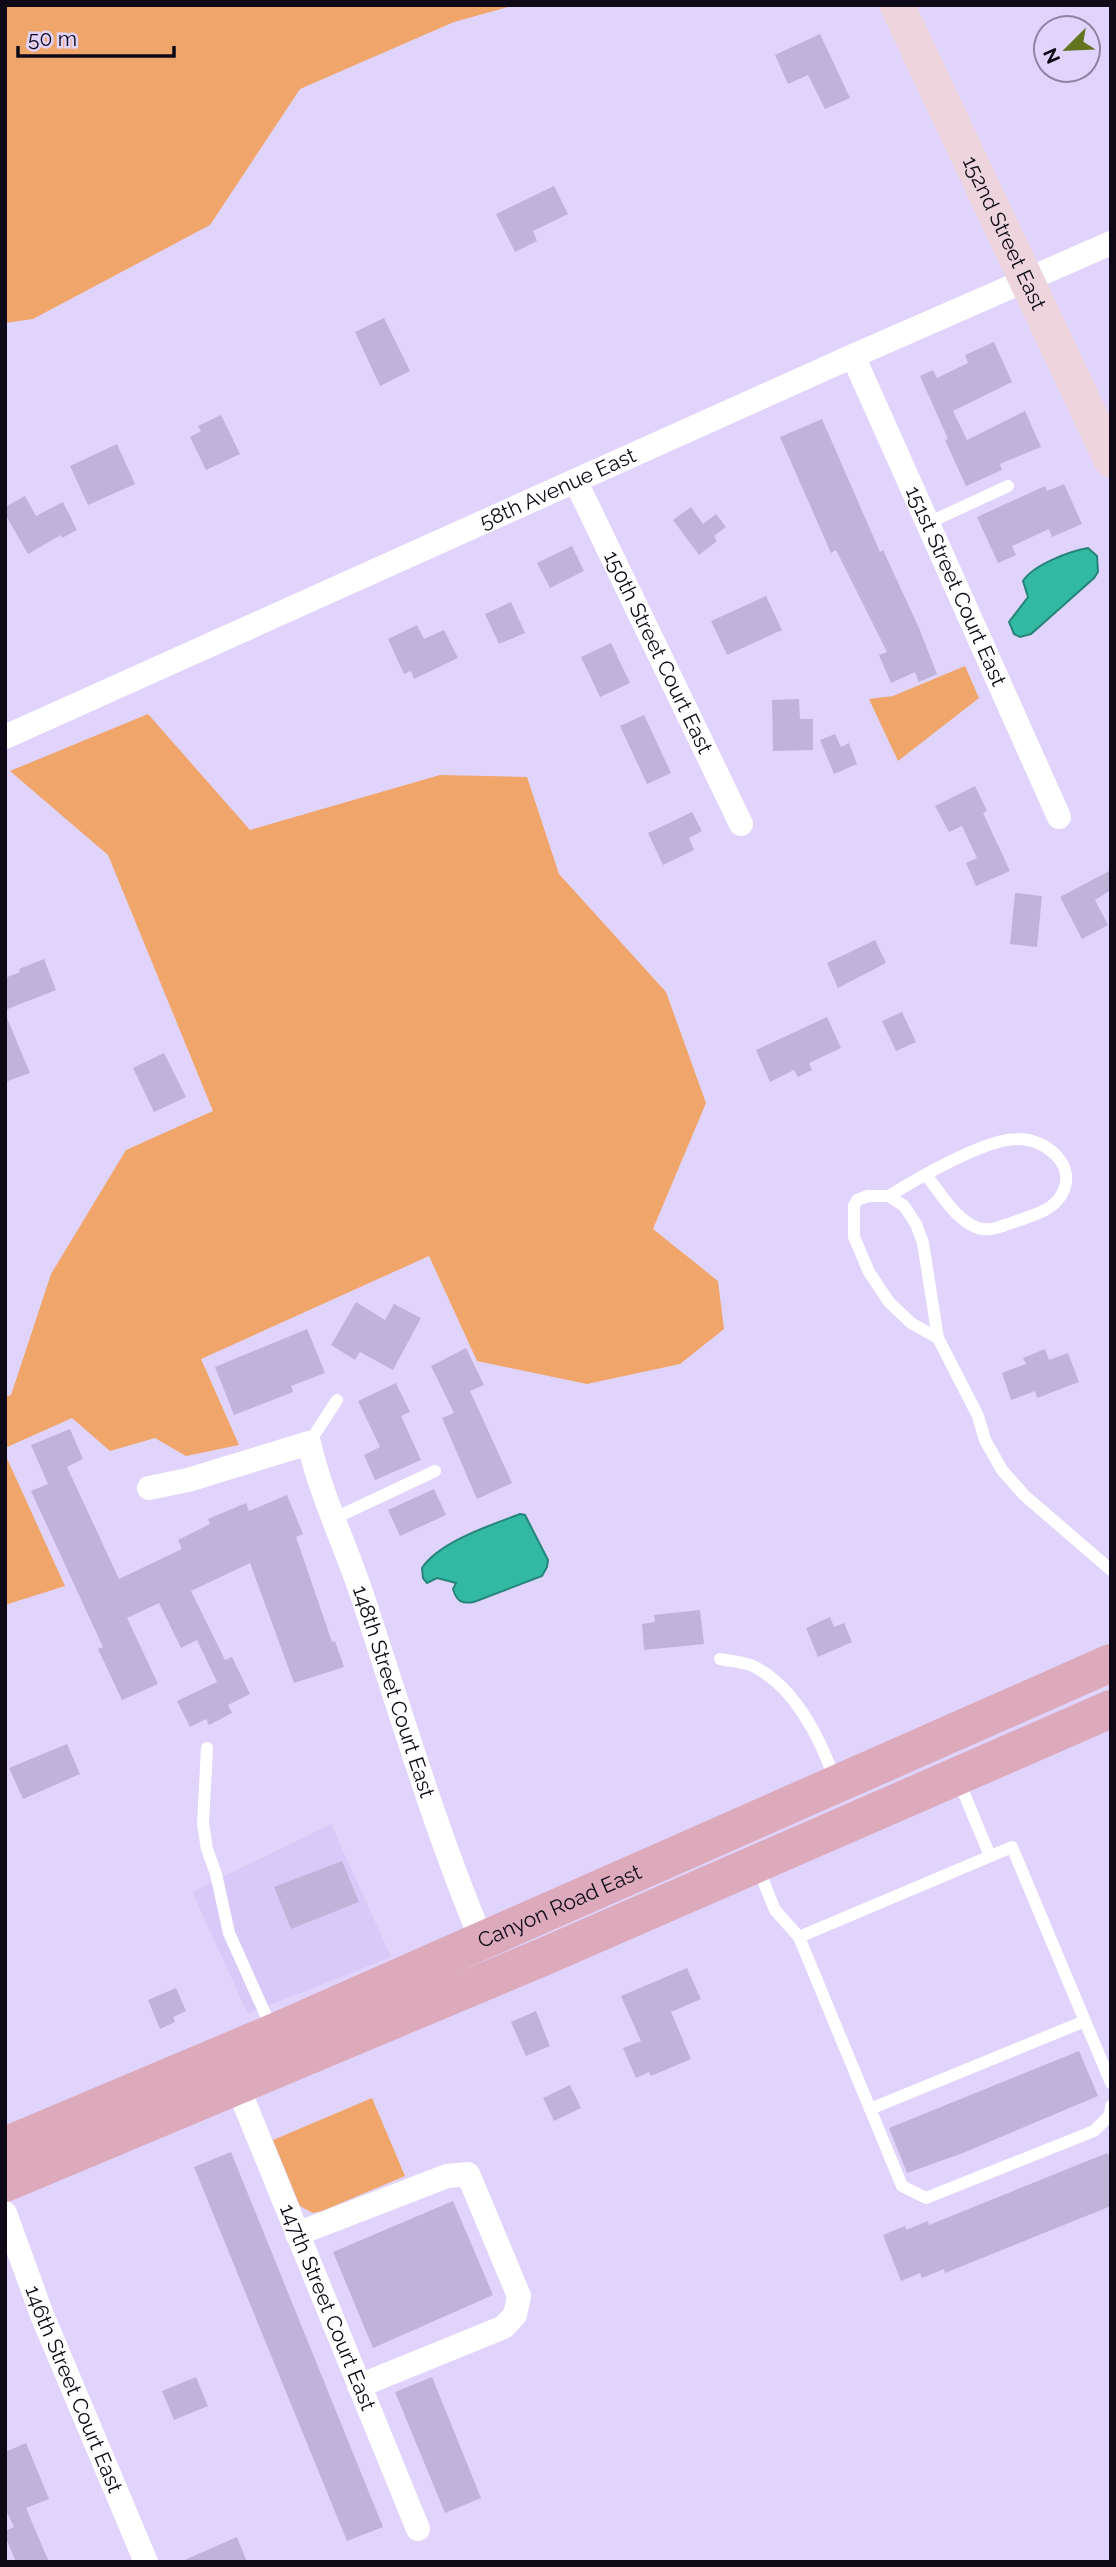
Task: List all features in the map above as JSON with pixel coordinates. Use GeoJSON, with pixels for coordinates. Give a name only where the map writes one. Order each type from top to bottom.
{"type":"FeatureCollection","features":[{"type":"Feature","properties":{"kind":"main road","name":"Canyon Road East"},"geometry":{"type":"LineString","coordinates":[[5,2146],[273,2033],[1111,1663]]}},
{"type":"Feature","properties":{"kind":"main road","name":"Canyon Road East"},"geometry":{"type":"LineString","coordinates":[[5,2183],[756,1865],[1111,1709]]}},
{"type":"Feature","properties":{"kind":"main road"},"geometry":{"type":"LineString","coordinates":[[543,1956],[664,1877],[662,1861]]}},
{"type":"Feature","properties":{"kind":"street","name":"152nd Street East"},"geometry":{"type":"LineString","coordinates":[[897,5],[1111,460]]}},
{"type":"Feature","properties":{"kind":"street","name":"58th Avenue East"},"geometry":{"type":"LineString","coordinates":[[8,729],[576,482],[1111,243]]}},
{"type":"Feature","properties":{"kind":"street","name":"151st Street Court East"},"geometry":{"type":"LineString","coordinates":[[853,356],[1059,817]]}},
{"type":"Feature","properties":{"kind":"street","name":"150th Street Court East"},"geometry":{"type":"LineString","coordinates":[[576,482],[741,824]]}},
{"type":"Feature","properties":{"kind":"street"},"geometry":{"type":"LineString","coordinates":[[149,1488],[188,1480],[309,1443]]}},
{"type":"Feature","properties":{"kind":"street","name":"148th Street Court East"},"geometry":{"type":"LineString","coordinates":[[309,1443],[316,1472],[347,1549],[454,1874],[482,1941]]}},
{"type":"Feature","properties":{"kind":"street","name":"147th Street Court East"},"geometry":{"type":"LineString","coordinates":[[237,2085],[418,2529]]}},
{"type":"Feature","properties":{"kind":"street"},"geometry":{"type":"LineString","coordinates":[[297,2234],[447,2176],[468,2175],[519,2296],[515,2315],[504,2327],[359,2386]]}},
{"type":"Feature","properties":{"kind":"street","name":"146th Street Court East"},"geometry":{"type":"LineString","coordinates":[[5,2213],[42,2315],[146,2562]]}},
{"type":"Feature","properties":{"kind":"lane"},"geometry":{"type":"LineString","coordinates":[[928,523],[1008,486]]}},
{"type":"Feature","properties":{"kind":"lane"},"geometry":{"type":"LineString","coordinates":[[926,1175],[960,1216],[976,1228],[990,1230],[1041,1212],[1060,1197],[1065,1187],[1065,1175],[1056,1154],[1035,1140],[1015,1139],[997,1142],[926,1175],[889,1196],[868,1196],[857,1200],[854,1206],[855,1237],[869,1272],[889,1302],[911,1323],[938,1338]]}},
{"type":"Feature","properties":{"kind":"lane"},"geometry":{"type":"LineString","coordinates":[[889,1196],[905,1206],[916,1224],[923,1243],[938,1338],[978,1416],[985,1440],[1002,1469],[1024,1494],[1111,1570]]}},
{"type":"Feature","properties":{"kind":"lane"},"geometry":{"type":"LineString","coordinates":[[309,1443],[337,1400]]}},
{"type":"Feature","properties":{"kind":"lane"},"geometry":{"type":"LineString","coordinates":[[335,1518],[435,1471]]}},
{"type":"Feature","properties":{"kind":"lane"},"geometry":{"type":"LineString","coordinates":[[720,1659],[752,1666],[776,1684],[804,1715],[821,1742],[836,1784]]}},
{"type":"Feature","properties":{"kind":"lane"},"geometry":{"type":"LineString","coordinates":[[207,1748],[203,1824],[229,1933],[273,2033]]}},
{"type":"Feature","properties":{"kind":"lane"},"geometry":{"type":"LineString","coordinates":[[957,1777],[990,1856]]}},
{"type":"Feature","properties":{"kind":"lane"},"geometry":{"type":"LineString","coordinates":[[799,1937],[1013,1847],[1111,2083]]}},
{"type":"Feature","properties":{"kind":"lane"},"geometry":{"type":"LineString","coordinates":[[756,1865],[775,1910],[799,1937],[902,2186],[926,2198],[1094,2131],[1110,2115],[1111,2106]]}},
{"type":"Feature","properties":{"kind":"lane"},"geometry":{"type":"LineString","coordinates":[[870,2109],[1085,2021]]}},
{"type":"Feature","properties":{"kind":"shaded area"},"geometry":{"type":"Polygon","coordinates":[[[5,5],[515,5],[454,22],[300,89],[210,225],[33,319],[5,323],[5,5]]]}},
{"type":"Feature","properties":{"kind":"shaded area"},"geometry":{"type":"Polygon","coordinates":[[[1088,548],[1097,556],[1098,572],[1094,578],[1031,634],[1020,637],[1014,634],[1009,622],[1028,597],[1023,581],[1028,575],[1052,560],[1088,548]]]}},
{"type":"Feature","properties":{"kind":"shaded area"},"geometry":{"type":"Polygon","coordinates":[[[965,666],[979,698],[898,761],[869,699],[893,696],[965,666]]]}},
{"type":"Feature","properties":{"kind":"shaded area"},"geometry":{"type":"Polygon","coordinates":[[[148,714],[250,830],[440,775],[527,777],[559,874],[666,992],[706,1103],[653,1229],[718,1281],[724,1329],[680,1364],[587,1384],[477,1361],[429,1256],[201,1359],[239,1445],[186,1456],[155,1438],[110,1451],[72,1418],[5,1448],[5,1397],[11,1395],[51,1274],[126,1150],[213,1111],[108,855],[10,771],[148,714]]]}},
{"type":"Feature","properties":{"kind":"shaded area"},"geometry":{"type":"Polygon","coordinates":[[[5,1454],[65,1586],[5,1605],[5,1454]]]}},
{"type":"Feature","properties":{"kind":"shaded area"},"geometry":{"type":"Polygon","coordinates":[[[520,1514],[525,1515],[548,1560],[542,1576],[466,1603],[456,1597],[453,1589],[456,1583],[437,1578],[427,1583],[423,1578],[422,1568],[440,1550],[466,1535],[520,1514]]]}},
{"type":"Feature","properties":{"kind":"shaded area"},"geometry":{"type":"Polygon","coordinates":[[[331,1824],[391,1957],[248,2014],[192,1892],[331,1824]]]}},
{"type":"Feature","properties":{"kind":"shaded area"},"geometry":{"type":"Polygon","coordinates":[[[372,2098],[405,2176],[322,2211],[313,2213],[300,2206],[273,2140],[372,2098]]]}},
{"type":"Feature","properties":{"kind":"building"},"geometry":{"type":"Polygon","coordinates":[[[820,34],[850,98],[825,109],[808,75],[788,84],[775,55],[820,34]]]}},
{"type":"Feature","properties":{"kind":"building"},"geometry":{"type":"Polygon","coordinates":[[[554,186],[568,214],[533,231],[537,241],[515,252],[496,214],[554,186]]]}},
{"type":"Feature","properties":{"kind":"building"},"geometry":{"type":"Polygon","coordinates":[[[384,318],[410,371],[380,386],[355,332],[384,318]]]}},
{"type":"Feature","properties":{"kind":"building"},"geometry":{"type":"Polygon","coordinates":[[[994,342],[1012,382],[953,411],[967,440],[1025,411],[1041,447],[1000,464],[1002,470],[966,486],[920,376],[933,370],[937,378],[968,363],[965,355],[994,342]]]}},
{"type":"Feature","properties":{"kind":"building"},"geometry":{"type":"Polygon","coordinates":[[[221,415],[240,454],[206,470],[190,437],[201,431],[198,426],[221,415]]]}},
{"type":"Feature","properties":{"kind":"building"},"geometry":{"type":"Polygon","coordinates":[[[822,419],[880,552],[883,550],[919,628],[937,674],[919,682],[915,672],[891,683],[879,655],[887,652],[836,550],[831,553],[780,437],[822,419]]]}},
{"type":"Feature","properties":{"kind":"building"},"geometry":{"type":"Polygon","coordinates":[[[117,444],[135,484],[88,505],[70,466],[117,444]]]}},
{"type":"Feature","properties":{"kind":"building"},"geometry":{"type":"Polygon","coordinates":[[[1064,484],[1082,524],[1052,537],[1049,529],[1012,546],[1016,555],[998,563],[977,517],[1045,486],[1047,491],[1064,484]]]}},
{"type":"Feature","properties":{"kind":"building"},"geometry":{"type":"Polygon","coordinates":[[[25,496],[36,516],[63,502],[77,530],[62,538],[61,535],[28,554],[5,514],[5,507],[25,496]]]}},
{"type":"Feature","properties":{"kind":"building"},"geometry":{"type":"Polygon","coordinates":[[[691,507],[703,524],[716,514],[726,527],[714,536],[717,541],[699,555],[673,520],[691,507]]]}},
{"type":"Feature","properties":{"kind":"building"},"geometry":{"type":"Polygon","coordinates":[[[572,546],[584,571],[550,588],[537,563],[572,546]]]}},
{"type":"Feature","properties":{"kind":"building"},"geometry":{"type":"Polygon","coordinates":[[[766,596],[782,630],[727,655],[711,621],[766,596]]]}},
{"type":"Feature","properties":{"kind":"building"},"geometry":{"type":"Polygon","coordinates":[[[511,602],[525,633],[499,644],[485,614],[511,602]]]}},
{"type":"Feature","properties":{"kind":"building"},"geometry":{"type":"Polygon","coordinates":[[[417,625],[424,639],[444,630],[458,658],[414,679],[411,671],[404,674],[388,639],[417,625]]]}},
{"type":"Feature","properties":{"kind":"building"},"geometry":{"type":"Polygon","coordinates":[[[611,643],[630,683],[600,697],[581,657],[611,643]]]}},
{"type":"Feature","properties":{"kind":"building"},"geometry":{"type":"Polygon","coordinates":[[[799,699],[800,719],[813,719],[813,750],[773,751],[772,700],[799,699]]]}},
{"type":"Feature","properties":{"kind":"building"},"geometry":{"type":"Polygon","coordinates":[[[644,715],[671,773],[647,784],[620,726],[644,715]]]}},
{"type":"Feature","properties":{"kind":"building"},"geometry":{"type":"Polygon","coordinates":[[[835,734],[841,747],[849,743],[857,764],[834,774],[820,740],[835,734]]]}},
{"type":"Feature","properties":{"kind":"building"},"geometry":{"type":"Polygon","coordinates":[[[975,786],[987,811],[983,813],[1010,871],[976,886],[966,863],[977,858],[962,826],[949,832],[935,806],[975,786]]]}},
{"type":"Feature","properties":{"kind":"building"},"geometry":{"type":"Polygon","coordinates":[[[692,812],[702,831],[689,838],[694,850],[663,865],[648,833],[692,812]]]}},
{"type":"Feature","properties":{"kind":"building"},"geometry":{"type":"Polygon","coordinates":[[[1111,870],[1111,890],[1095,900],[1108,925],[1082,939],[1060,897],[1111,870]]]}},
{"type":"Feature","properties":{"kind":"building"},"geometry":{"type":"Polygon","coordinates":[[[1015,893],[1042,896],[1037,947],[1010,944],[1015,893]]]}},
{"type":"Feature","properties":{"kind":"building"},"geometry":{"type":"Polygon","coordinates":[[[875,940],[886,963],[838,988],[827,963],[875,940]]]}},
{"type":"Feature","properties":{"kind":"building"},"geometry":{"type":"Polygon","coordinates":[[[44,959],[56,990],[5,1010],[5,978],[44,959]]]}},
{"type":"Feature","properties":{"kind":"building"},"geometry":{"type":"Polygon","coordinates":[[[902,1012],[916,1042],[896,1051],[882,1021],[902,1012]]]}},
{"type":"Feature","properties":{"kind":"building"},"geometry":{"type":"Polygon","coordinates":[[[5,1013],[30,1073],[5,1082],[5,1013]]]}},
{"type":"Feature","properties":{"kind":"building"},"geometry":{"type":"Polygon","coordinates":[[[827,1017],[841,1048],[809,1063],[812,1070],[798,1077],[794,1070],[770,1082],[756,1050],[827,1017]]]}},
{"type":"Feature","properties":{"kind":"building"},"geometry":{"type":"Polygon","coordinates":[[[164,1053],[186,1097],[154,1112],[133,1068],[164,1053]]]}},
{"type":"Feature","properties":{"kind":"building"},"geometry":{"type":"Polygon","coordinates":[[[356,1302],[385,1320],[394,1304],[421,1318],[393,1370],[360,1352],[355,1360],[331,1345],[356,1302]]]}},
{"type":"Feature","properties":{"kind":"building"},"geometry":{"type":"Polygon","coordinates":[[[307,1329],[325,1373],[291,1386],[293,1392],[234,1415],[215,1367],[307,1329]]]}},
{"type":"Feature","properties":{"kind":"building"},"geometry":{"type":"Polygon","coordinates":[[[466,1348],[484,1385],[470,1391],[512,1483],[477,1499],[442,1418],[454,1413],[431,1366],[466,1348]]]}},
{"type":"Feature","properties":{"kind":"building"},"geometry":{"type":"Polygon","coordinates":[[[1045,1349],[1049,1360],[1068,1353],[1079,1382],[1037,1398],[1035,1391],[1011,1400],[1002,1373],[1026,1364],[1023,1358],[1045,1349]]]}},
{"type":"Feature","properties":{"kind":"building"},"geometry":{"type":"Polygon","coordinates":[[[396,1383],[410,1412],[401,1416],[421,1460],[375,1480],[364,1455],[380,1447],[358,1401],[396,1383]]]}},
{"type":"Feature","properties":{"kind":"building"},"geometry":{"type":"Polygon","coordinates":[[[70,1429],[83,1459],[67,1467],[119,1579],[182,1549],[178,1540],[210,1524],[208,1519],[246,1503],[249,1511],[287,1495],[303,1534],[296,1537],[332,1642],[335,1641],[344,1667],[294,1683],[250,1563],[191,1591],[225,1660],[232,1657],[250,1694],[228,1705],[232,1713],[209,1725],[206,1719],[190,1727],[177,1701],[217,1682],[197,1640],[181,1648],[159,1603],[127,1618],[158,1684],[122,1700],[98,1649],[103,1647],[31,1491],[48,1484],[31,1445],[70,1429]]]}},
{"type":"Feature","properties":{"kind":"building"},"geometry":{"type":"Polygon","coordinates":[[[434,1489],[446,1515],[400,1536],[388,1510],[434,1489]]]}},
{"type":"Feature","properties":{"kind":"building"},"geometry":{"type":"Polygon","coordinates":[[[700,1610],[704,1644],[644,1650],[642,1624],[655,1622],[654,1615],[700,1610]]]}},
{"type":"Feature","properties":{"kind":"building"},"geometry":{"type":"Polygon","coordinates":[[[830,1617],[834,1627],[844,1623],[852,1642],[818,1657],[806,1628],[830,1617]]]}},
{"type":"Feature","properties":{"kind":"building"},"geometry":{"type":"Polygon","coordinates":[[[67,1744],[80,1774],[23,1799],[9,1768],[67,1744]]]}},
{"type":"Feature","properties":{"kind":"building"},"geometry":{"type":"Polygon","coordinates":[[[342,1861],[359,1902],[291,1929],[274,1887],[342,1861]]]}},
{"type":"Feature","properties":{"kind":"building"},"geometry":{"type":"Polygon","coordinates":[[[687,1968],[701,1999],[671,2012],[691,2059],[651,2076],[649,2072],[636,2078],[623,2048],[641,2041],[621,1996],[687,1968]]]}},
{"type":"Feature","properties":{"kind":"building"},"geometry":{"type":"Polygon","coordinates":[[[176,1988],[186,2011],[173,2017],[175,2022],[160,2029],[148,2000],[176,1988]]]}},
{"type":"Feature","properties":{"kind":"building"},"geometry":{"type":"Polygon","coordinates":[[[536,2011],[550,2046],[526,2056],[511,2022],[536,2011]]]}},
{"type":"Feature","properties":{"kind":"building"},"geometry":{"type":"Polygon","coordinates":[[[1079,2051],[1098,2096],[963,2153],[907,2173],[889,2128],[1079,2051]]]}},
{"type":"Feature","properties":{"kind":"building"},"geometry":{"type":"Polygon","coordinates":[[[570,2085],[581,2108],[554,2121],[543,2098],[570,2085]]]}},
{"type":"Feature","properties":{"kind":"building"},"geometry":{"type":"Polygon","coordinates":[[[231,2152],[383,2527],[347,2541],[194,2167],[231,2152]]]}},
{"type":"Feature","properties":{"kind":"building"},"geometry":{"type":"Polygon","coordinates":[[[1107,2153],[1111,2154],[1111,2206],[945,2273],[944,2269],[922,2278],[920,2273],[901,2281],[883,2235],[928,2221],[929,2225],[1107,2153]]]}},
{"type":"Feature","properties":{"kind":"building"},"geometry":{"type":"Polygon","coordinates":[[[453,2201],[493,2295],[373,2348],[333,2252],[453,2201]]]}},
{"type":"Feature","properties":{"kind":"building"},"geometry":{"type":"Polygon","coordinates":[[[196,2377],[208,2406],[174,2420],[162,2391],[196,2377]]]}},
{"type":"Feature","properties":{"kind":"building"},"geometry":{"type":"Polygon","coordinates":[[[432,2377],[481,2498],[445,2513],[395,2392],[432,2377]]]}},
{"type":"Feature","properties":{"kind":"building"},"geometry":{"type":"Polygon","coordinates":[[[26,2443],[49,2499],[26,2508],[49,2562],[16,2562],[5,2536],[5,2531],[14,2527],[5,2508],[5,2452],[26,2443]]]}},
{"type":"Feature","properties":{"kind":"building"},"geometry":{"type":"Polygon","coordinates":[[[237,2537],[247,2562],[180,2562],[237,2537]]]}}]}
